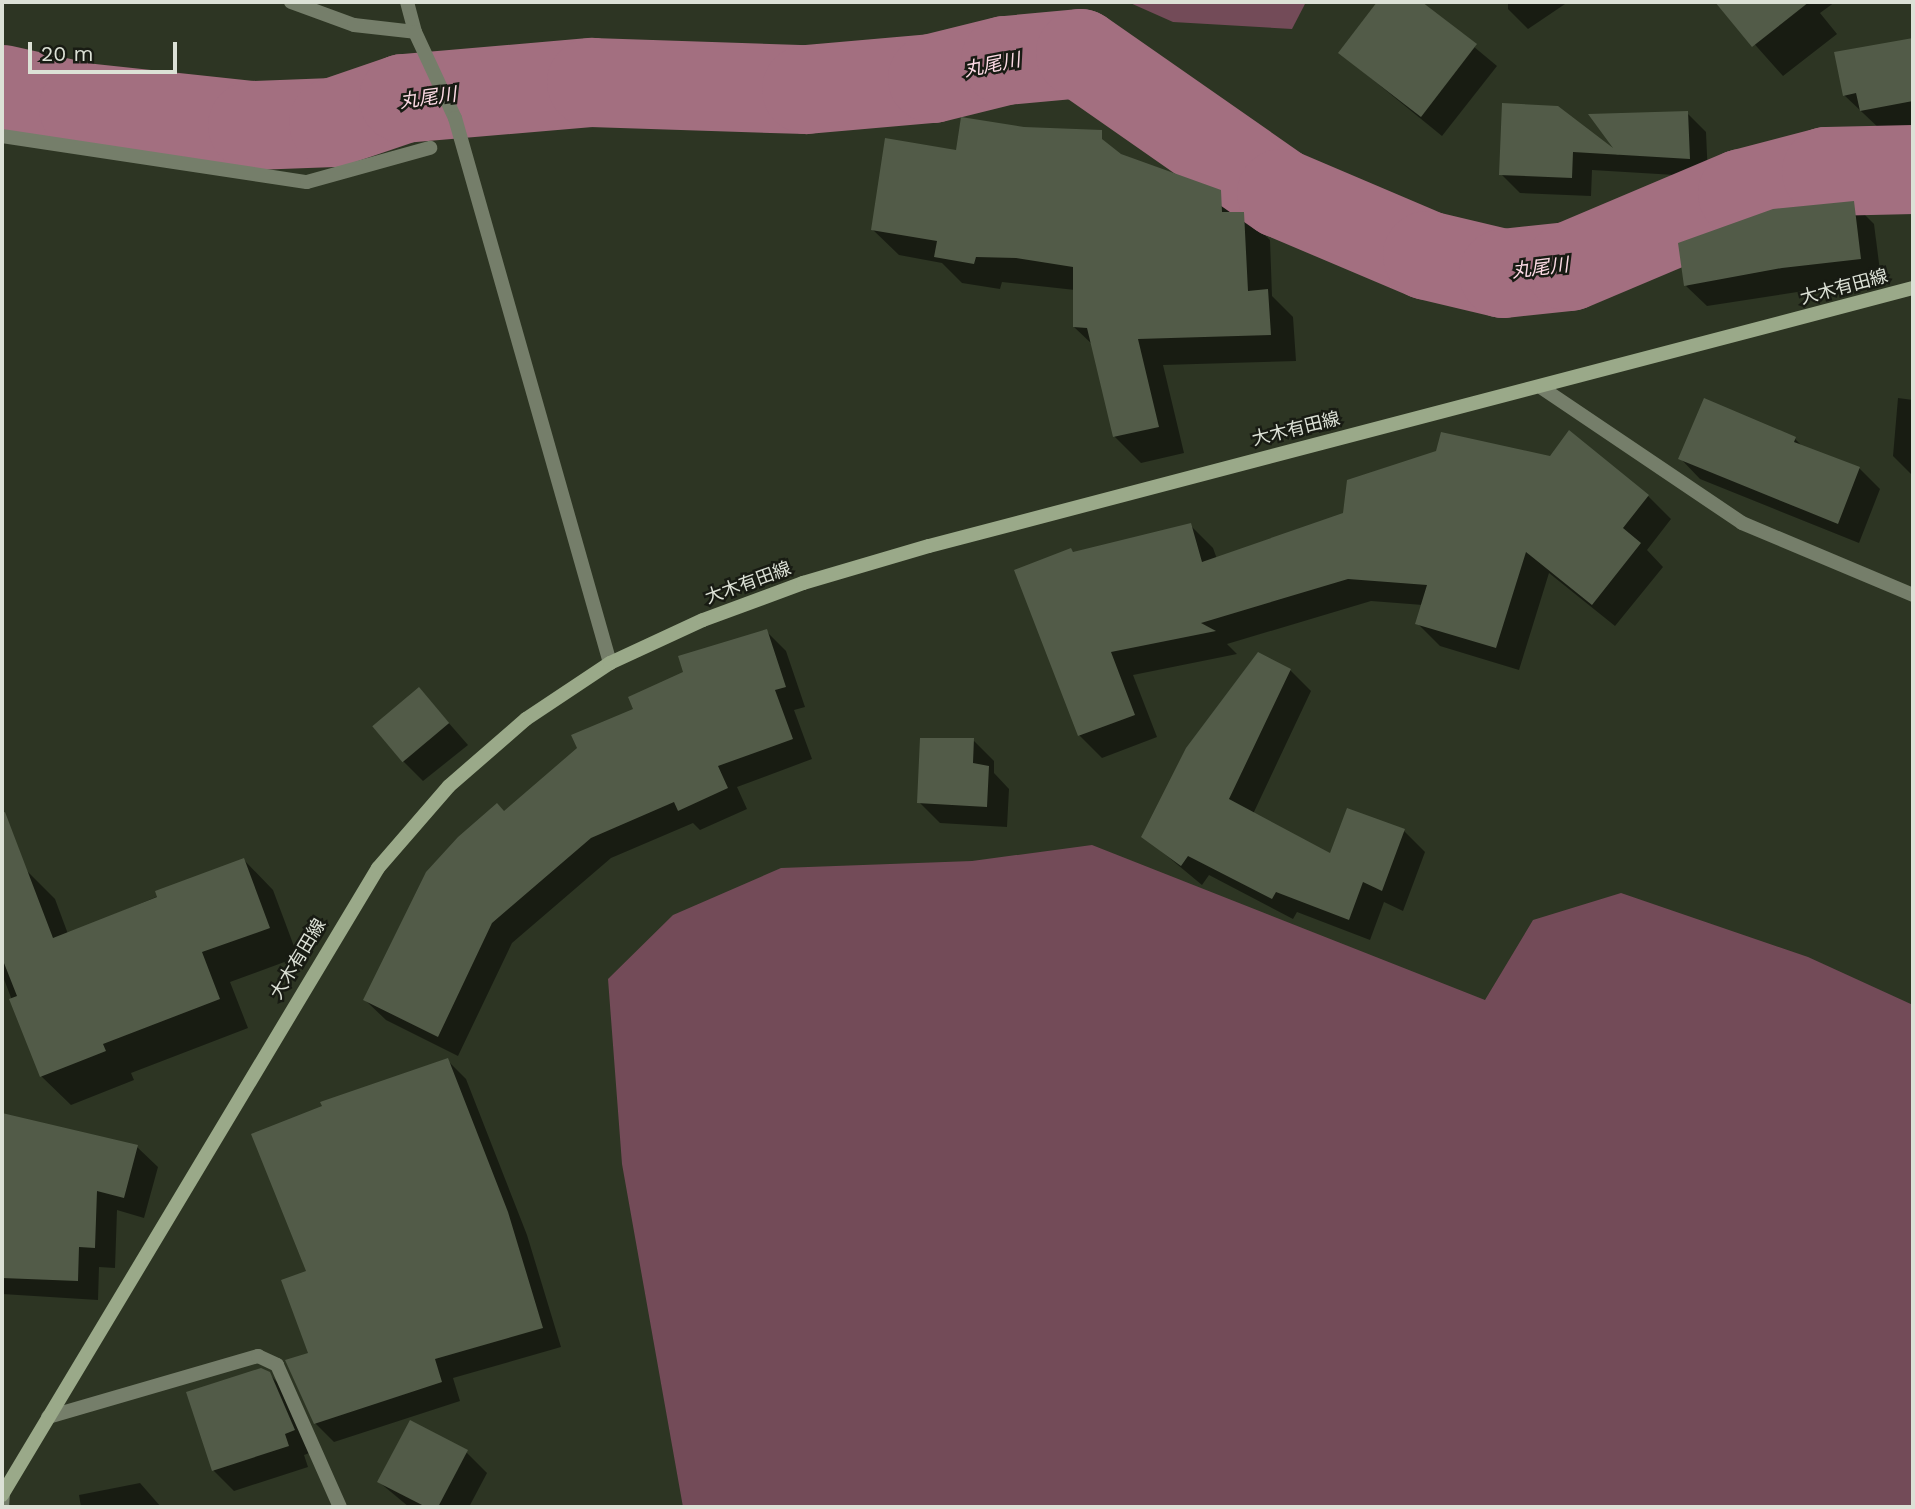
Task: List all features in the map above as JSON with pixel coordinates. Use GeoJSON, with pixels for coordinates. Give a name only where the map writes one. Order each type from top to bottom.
{"type":"FeatureCollection","features":[{"type":"Feature","properties":{"kind":"main road","name":"大木有田線"},"geometry":{"type":"LineString","coordinates":[[2,1493],[378,868],[449,786],[526,719],[610,663],[703,620],[803,583],[1167,481],[1542,388],[1913,288]]}},
{"type":"Feature","properties":{"kind":"street"},"geometry":{"type":"LineString","coordinates":[[292,2],[354,25],[415,32]]}},
{"type":"Feature","properties":{"kind":"street"},"geometry":{"type":"LineString","coordinates":[[407,2],[415,32],[455,118],[610,663]]}},
{"type":"Feature","properties":{"kind":"street"},"geometry":{"type":"LineString","coordinates":[[2,136],[307,182],[430,148]]}},
{"type":"Feature","properties":{"kind":"street"},"geometry":{"type":"LineString","coordinates":[[1542,388],[1742,523],[1913,595]]}},
{"type":"Feature","properties":{"kind":"street"},"geometry":{"type":"LineString","coordinates":[[48,1417],[258,1356],[277,1365],[340,1507]]}},
{"type":"Feature","properties":{"kind":"shaded area"},"geometry":{"type":"Polygon","coordinates":[[[1128,2],[1306,2],[1292,29],[1173,22],[1128,2]]]}},
{"type":"Feature","properties":{"kind":"shaded area"},"geometry":{"type":"Polygon","coordinates":[[[1092,845],[1485,1000],[1533,920],[1621,893],[1808,957],[1913,1005],[1913,1507],[683,1507],[622,1164],[608,979],[673,915],[781,868],[972,861],[1092,845]]]}},
{"type":"Feature","properties":{"kind":"building"},"geometry":{"type":"Polygon","coordinates":[[[1377,2],[1422,2],[1477,44],[1421,117],[1338,53],[1377,2]]]}},
{"type":"Feature","properties":{"kind":"building"},"geometry":{"type":"Polygon","coordinates":[[[1715,2],[1809,2],[1752,47],[1715,2]]]}},
{"type":"Feature","properties":{"kind":"building"},"geometry":{"type":"Polygon","coordinates":[[[1913,38],[1913,101],[1860,111],[1856,93],[1843,96],[1834,52],[1913,38]]]}},
{"type":"Feature","properties":{"kind":"building"},"geometry":{"type":"Polygon","coordinates":[[[1502,103],[1558,106],[1613,148],[1588,114],[1688,111],[1690,159],[1573,152],[1572,178],[1499,175],[1502,103]]]}},
{"type":"Feature","properties":{"kind":"building"},"geometry":{"type":"Polygon","coordinates":[[[961,117],[1024,127],[1102,130],[1102,139],[1121,154],[1221,190],[1222,212],[1244,212],[1248,291],[1268,289],[1271,335],[1138,339],[1159,427],[1113,437],[1087,328],[1073,327],[1073,267],[1016,258],[976,257],[974,264],[934,257],[937,241],[871,230],[885,138],[956,150],[961,117]]]}},
{"type":"Feature","properties":{"kind":"building"},"geometry":{"type":"Polygon","coordinates":[[[1854,201],[1861,259],[1782,268],[1684,286],[1678,243],[1773,209],[1854,201]]]}},
{"type":"Feature","properties":{"kind":"building"},"geometry":{"type":"Polygon","coordinates":[[[1704,398],[1796,437],[1794,442],[1860,467],[1838,524],[1678,459],[1704,398]]]}},
{"type":"Feature","properties":{"kind":"building"},"geometry":{"type":"Polygon","coordinates":[[[1569,430],[1649,495],[1623,528],[1641,543],[1592,605],[1526,552],[1496,648],[1415,624],[1427,585],[1348,579],[1201,623],[1216,631],[1111,652],[1135,715],[1078,736],[1014,570],[1071,548],[1073,552],[1191,523],[1202,562],[1343,513],[1347,480],[1436,451],[1441,432],[1550,456],[1569,430]]]}},
{"type":"Feature","properties":{"kind":"building"},"geometry":{"type":"Polygon","coordinates":[[[767,629],[786,687],[775,690],[793,739],[718,766],[728,788],[678,811],[674,802],[591,838],[492,923],[438,1037],[363,1000],[426,872],[458,837],[497,803],[504,811],[577,748],[571,735],[633,709],[628,697],[683,672],[678,656],[767,629]]]}},
{"type":"Feature","properties":{"kind":"building"},"geometry":{"type":"Polygon","coordinates":[[[1258,652],[1291,669],[1229,799],[1330,853],[1347,808],[1405,829],[1382,891],[1363,882],[1349,920],[1276,892],[1272,899],[1188,856],[1181,866],[1141,837],[1186,748],[1258,652]]]}},
{"type":"Feature","properties":{"kind":"building"},"geometry":{"type":"Polygon","coordinates":[[[419,687],[449,723],[402,762],[372,726],[419,687]]]}},
{"type":"Feature","properties":{"kind":"building"},"geometry":{"type":"Polygon","coordinates":[[[920,738],[974,738],[973,763],[989,766],[987,807],[917,803],[920,738]]]}},
{"type":"Feature","properties":{"kind":"building"},"geometry":{"type":"Polygon","coordinates":[[[5,812],[53,938],[157,897],[155,891],[244,858],[270,928],[202,952],[220,999],[103,1044],[106,1051],[40,1077],[9,999],[17,996],[2,958],[2,813],[5,812]]]}},
{"type":"Feature","properties":{"kind":"building"},"geometry":{"type":"Polygon","coordinates":[[[448,1058],[508,1212],[543,1328],[435,1359],[442,1382],[314,1424],[285,1360],[308,1353],[281,1280],[306,1271],[251,1134],[322,1106],[320,1102],[448,1058]]]}},
{"type":"Feature","properties":{"kind":"building"},"geometry":{"type":"Polygon","coordinates":[[[2,1113],[138,1145],[124,1198],[97,1191],[95,1248],[79,1247],[78,1281],[2,1278],[2,1113]]]}},
{"type":"Feature","properties":{"kind":"building"},"geometry":{"type":"Polygon","coordinates":[[[261,1368],[270,1372],[295,1430],[285,1434],[289,1446],[212,1471],[186,1392],[261,1368]]]}},
{"type":"Feature","properties":{"kind":"building"},"geometry":{"type":"Polygon","coordinates":[[[410,1420],[468,1450],[438,1507],[426,1507],[377,1482],[410,1420]]]}},
{"type":"Feature","properties":{"kind":"waterway","name":"丸尾川"},"geometry":{"type":"LineString","coordinates":[[2,89],[83,107],[252,125],[333,122],[403,98],[591,82],[806,89],[932,78],[1005,60],[1080,53],[1281,193],[1427,255],[1503,273],[1569,266],[1742,193],[1826,171],[1913,169]]}}]}
